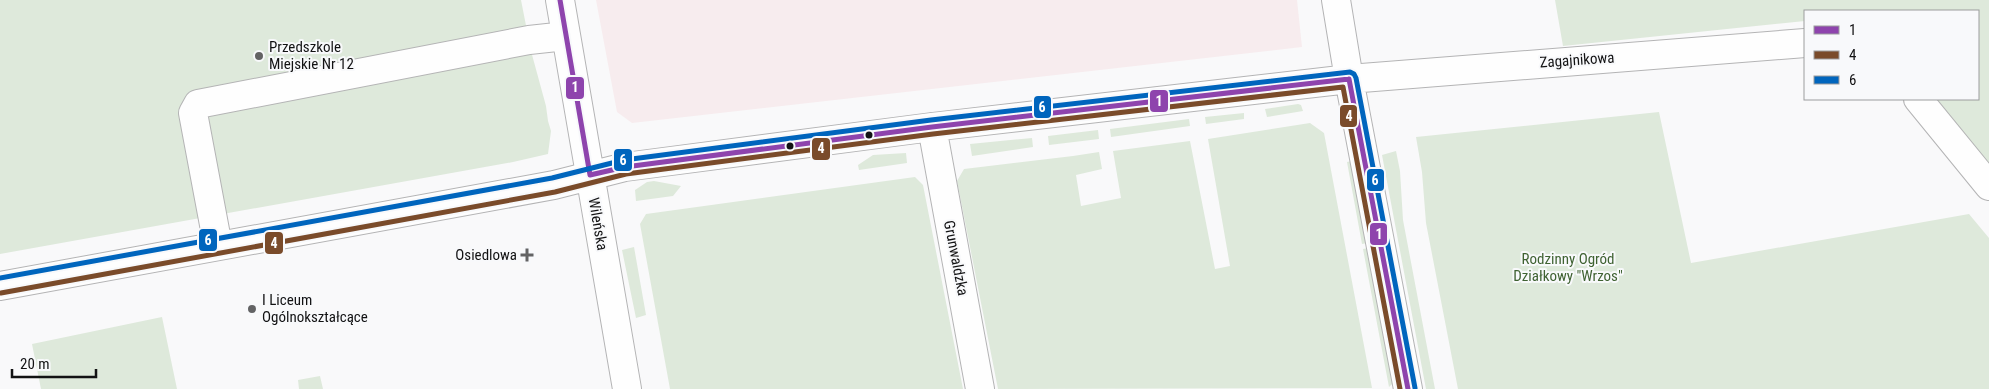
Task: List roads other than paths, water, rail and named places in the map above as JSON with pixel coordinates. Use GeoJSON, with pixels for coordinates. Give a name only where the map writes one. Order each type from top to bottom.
{"type":"FeatureCollection","features":[{"type":"Feature","properties":{"kind":"street","name":"Wileńska"},"geometry":{"type":"LineString","coordinates":[[560,0],[627,389]]}},
{"type":"Feature","properties":{"kind":"street"},"geometry":{"type":"LineString","coordinates":[[1336,0],[1349,79],[1408,389]]}},
{"type":"Feature","properties":{"kind":"street"},"geometry":{"type":"LineString","coordinates":[[218,246],[193,113],[198,104],[529,40],[566,36]]}},
{"type":"Feature","properties":{"kind":"street","name":"Zagajnikowa"},"geometry":{"type":"LineString","coordinates":[[0,286],[554,185],[625,168],[932,128],[1349,79],[1804,43]]}},
{"type":"Feature","properties":{"kind":"street"},"geometry":{"type":"LineString","coordinates":[[1919,100],[1989,186]]}},
{"type":"Feature","properties":{"kind":"street","name":"Grunwaldzka"},"geometry":{"type":"LineString","coordinates":[[932,128],[980,389]]}},
{"type":"Feature","properties":{"kind":"place","name":"Przedszkole Miejskie Nr 12"},"geometry":{"type":"Point","coordinates":[259,56]}},
{"type":"Feature","properties":{"kind":"place","name":"Osiedlowa"},"geometry":{"type":"Point","coordinates":[527,255]}},
{"type":"Feature","properties":{"kind":"place","name":"I Liceum Ogólnokształcące"},"geometry":{"type":"Point","coordinates":[252,309]}},
{"type":"Feature","properties":{"kind":"park label","name":"Rodzinny Ogród Działkowy \"Wrzos\""},"geometry":{"type":"Point","coordinates":[1568,268]}}]}
